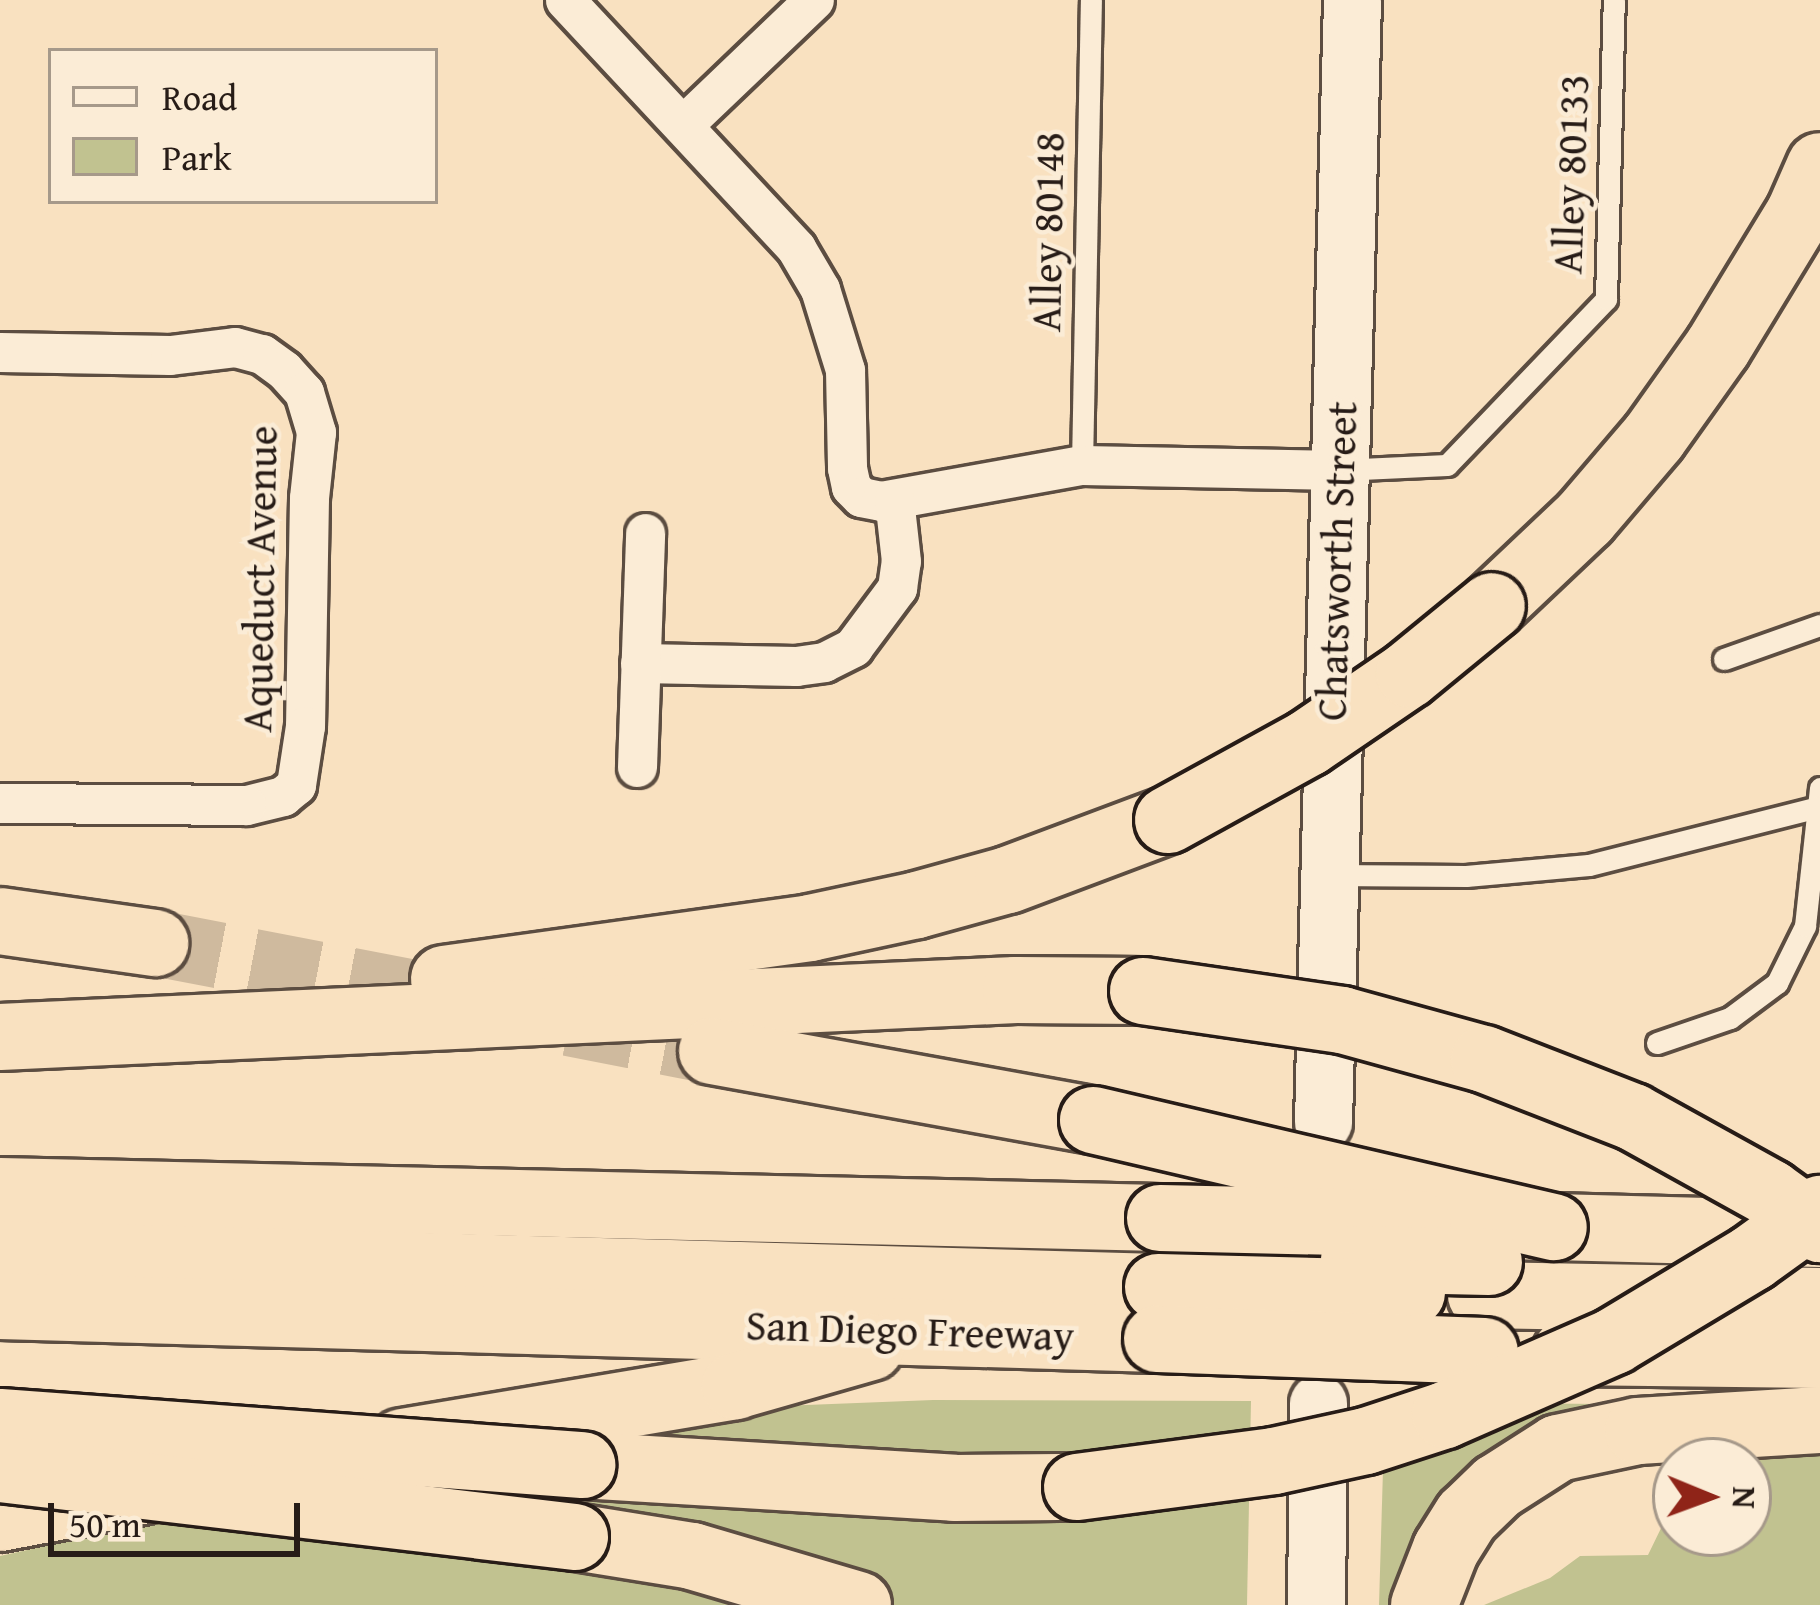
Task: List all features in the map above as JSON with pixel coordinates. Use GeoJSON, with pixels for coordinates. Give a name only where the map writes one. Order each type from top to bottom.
{"type":"FeatureCollection","features":[{"type":"Feature","properties":{"kind":"highway"},"geometry":{"type":"LineString","coordinates":[[30,1036],[810,928],[1008,880],[1168,820],[1308,743],[1408,674],[1492,606],[1585,518],[1654,436],[1718,347],[1799,214],[1820,166]]}},
{"type":"Feature","properties":{"kind":"highway"},"geometry":{"type":"LineString","coordinates":[[0,921],[155,943]]}},
{"type":"Feature","properties":{"kind":"highway"},"geometry":{"type":"LineString","coordinates":[[30,1036],[1016,990],[1143,991],[1342,1020],[1484,1059],[1633,1117],[1770,1193],[1817,1275]]}},
{"type":"Feature","properties":{"kind":"highway"},"geometry":{"type":"LineString","coordinates":[[712,1051],[1093,1120],[1554,1227]]}},
{"type":"Feature","properties":{"kind":"highway","name":"San Diego Freeway"},"geometry":{"type":"LineString","coordinates":[[0,1191],[1012,1216],[1159,1274],[1485,1303],[1817,1275]]}},
{"type":"Feature","properties":{"kind":"highway","name":"San Diego Freeway"},"geometry":{"type":"LineString","coordinates":[[0,1306],[932,1330],[1159,1274],[1554,1227],[1817,1275]]}},
{"type":"Feature","properties":{"kind":"highway"},"geometry":{"type":"LineString","coordinates":[[0,1253],[1159,1274],[1485,1303],[1817,1275]]}},
{"type":"Feature","properties":{"kind":"highway"},"geometry":{"type":"LineString","coordinates":[[0,1422],[933,1487],[1077,1487],[1190,1476],[1366,1441],[1520,1385],[1677,1306],[1817,1275]]}},
{"type":"Feature","properties":{"kind":"highway"},"geometry":{"type":"LineString","coordinates":[[0,1518],[601,1404],[735,1386],[932,1330]]}},
{"type":"Feature","properties":{"kind":"highway"},"geometry":{"type":"LineString","coordinates":[[1424,1605],[1446,1549],[1467,1516],[1497,1486],[1558,1448],[1638,1431],[1809,1421]]}},
{"type":"Feature","properties":{"kind":"highway"},"geometry":{"type":"LineString","coordinates":[[0,1469],[598,1541],[692,1556],[857,1605]]}},
{"type":"Feature","properties":{"kind":"main road","name":"Chatsworth Street"},"geometry":{"type":"LineString","coordinates":[[1323,1123],[1352,0]]}},
{"type":"Feature","properties":{"kind":"main road"},"geometry":{"type":"LineString","coordinates":[[1316,1605],[1318,1403]]}},
{"type":"Feature","properties":{"kind":"street"},"geometry":{"type":"LineString","coordinates":[[565,0],[796,248],[820,289],[844,370],[847,468],[855,492],[874,501],[894,499],[1082,465],[1339,470]]}},
{"type":"Feature","properties":{"kind":"street"},"geometry":{"type":"LineString","coordinates":[[683,125],[814,0]]}},
{"type":"Feature","properties":{"kind":"street","name":"Aqueduct Avenue"},"geometry":{"type":"LineString","coordinates":[[0,352],[170,355],[236,346],[262,354],[304,392],[316,432],[309,498],[302,769],[284,796],[204,808],[0,803]]}},
{"type":"Feature","properties":{"kind":"street"},"geometry":{"type":"LineString","coordinates":[[640,663],[796,666],[824,662],[853,647],[897,588],[902,561],[894,499]]}},
{"type":"Feature","properties":{"kind":"street"},"geometry":{"type":"LineString","coordinates":[[637,766],[645,533]]}},
{"type":"Feature","properties":{"kind":"lane","name":"Alley 80148"},"geometry":{"type":"LineString","coordinates":[[1082,465],[1091,0]]}},
{"type":"Feature","properties":{"kind":"lane","name":"Alley 80133"},"geometry":{"type":"LineString","coordinates":[[1339,470],[1448,465],[1606,299],[1614,0]]}},
{"type":"Feature","properties":{"kind":"lane"},"geometry":{"type":"LineString","coordinates":[[1724,658],[1820,625]]}},
{"type":"Feature","properties":{"kind":"lane"},"geometry":{"type":"LineString","coordinates":[[1328,875],[1466,876],[1589,865],[1819,798],[1804,926],[1778,983],[1730,1018],[1657,1043]]}},
{"type":"Feature","properties":{"kind":"green space"},"geometry":{"type":"Polygon","coordinates":[[[933,1400],[1251,1401],[1247,1605],[0,1605],[0,1556],[572,1430],[728,1408],[933,1400]]]}},
{"type":"Feature","properties":{"kind":"green space"},"geometry":{"type":"Polygon","coordinates":[[[1385,1402],[1600,1404],[1599,1420],[1406,1605],[1379,1605],[1385,1402]]]}},
{"type":"Feature","properties":{"kind":"green space"},"geometry":{"type":"Polygon","coordinates":[[[1820,1447],[1820,1605],[1484,1605],[1550,1578],[1580,1556],[1648,1555],[1652,1547],[1652,1557],[1772,1557],[1772,1450],[1820,1447]]]}},
{"type":"Feature","properties":{"kind":"tunnel"},"geometry":{"type":"LineString","coordinates":[[155,943],[467,1003]]}},
{"type":"Feature","properties":{"kind":"tunnel"},"geometry":{"type":"LineString","coordinates":[[569,1023],[712,1051]]}}]}
